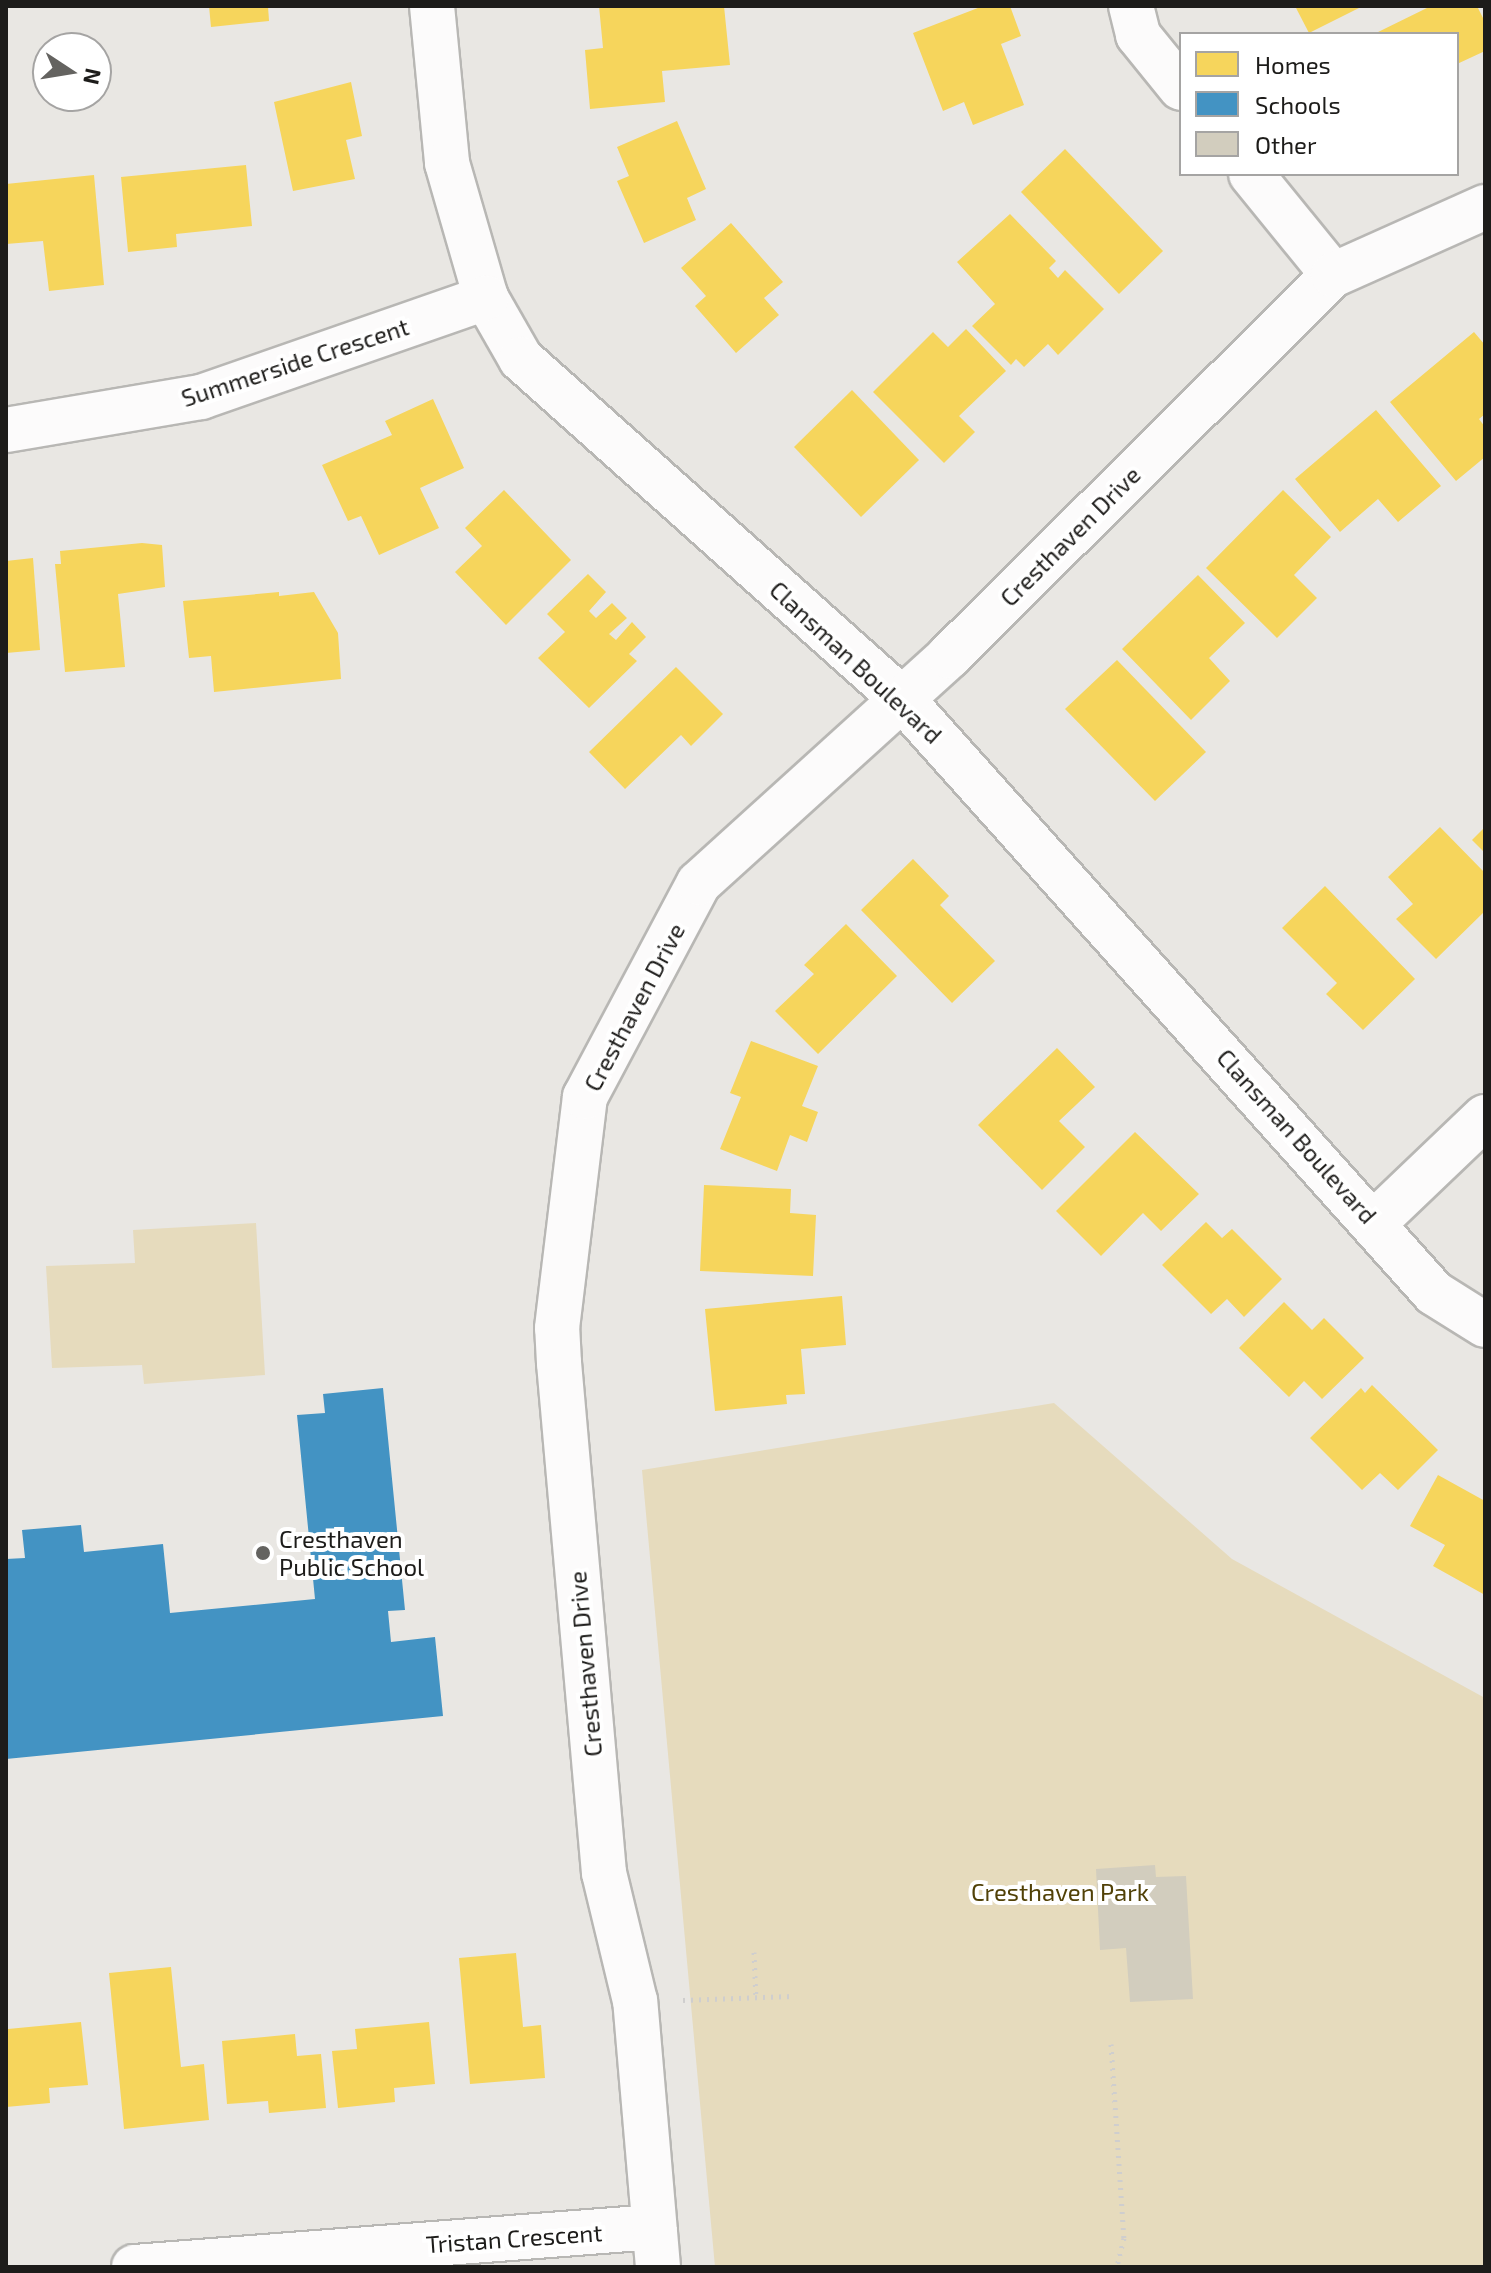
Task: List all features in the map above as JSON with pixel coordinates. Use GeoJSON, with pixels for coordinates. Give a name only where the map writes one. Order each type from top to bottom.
{"type":"FeatureCollection","features":[{"type":"Feature","properties":{"kind":"street","name":"Clansman Boulevard"},"geometry":{"type":"LineString","coordinates":[[432,6],[447,163],[486,298],[521,359],[902,699],[1375,1222],[1434,1293],[1485,1325]]}},
{"type":"Feature","properties":{"kind":"street"},"geometry":{"type":"LineString","coordinates":[[1131,6],[1138,35],[1179,86]]}},
{"type":"Feature","properties":{"kind":"street"},"geometry":{"type":"LineString","coordinates":[[1253,176],[1333,275]]}},
{"type":"Feature","properties":{"kind":"street","name":"Cresthaven Drive"},"geometry":{"type":"LineString","coordinates":[[656,2247],[635,2001],[604,1873],[557,1328],[585,1097],[699,883],[902,699],[1333,275],[1485,207]]}},
{"type":"Feature","properties":{"kind":"street","name":"Summerside Crescent"},"geometry":{"type":"LineString","coordinates":[[6,430],[201,397],[486,298]]}},
{"type":"Feature","properties":{"kind":"street"},"geometry":{"type":"LineString","coordinates":[[1375,1222],[1485,1117]]}},
{"type":"Feature","properties":{"kind":"street","name":"Tristan Crescent"},"geometry":{"type":"LineString","coordinates":[[134,2267],[656,2247]]}},
{"type":"Feature","properties":{"kind":"path"},"geometry":{"type":"LineString","coordinates":[[754,1952],[756,1999]]}},
{"type":"Feature","properties":{"kind":"path"},"geometry":{"type":"LineString","coordinates":[[635,2001],[794,1996]]}},
{"type":"Feature","properties":{"kind":"path"},"geometry":{"type":"LineString","coordinates":[[1111,2044],[1124,2238],[1117,2267]]}},
{"type":"Feature","properties":{"kind":"green space"},"geometry":{"type":"Polygon","coordinates":[[[256,1223],[265,1375],[144,1384],[142,1365],[52,1368],[46,1266],[135,1263],[133,1230],[256,1223]]]}},
{"type":"Feature","properties":{"kind":"green space","name":"Cresthaven Park"},"geometry":{"type":"Polygon","coordinates":[[[1054,1403],[1232,1559],[1485,1698],[1485,2267],[715,2267],[642,1470],[1054,1403]]]}},
{"type":"Feature","properties":{"kind":"building: Homes"},"geometry":{"type":"Polygon","coordinates":[[[209,6],[268,6],[269,21],[211,27],[209,6]]]}},
{"type":"Feature","properties":{"kind":"building: Homes"},"geometry":{"type":"Polygon","coordinates":[[[599,6],[724,6],[730,65],[662,71],[665,102],[590,109],[585,50],[603,48],[599,6]]]}},
{"type":"Feature","properties":{"kind":"building: Homes"},"geometry":{"type":"Polygon","coordinates":[[[983,6],[1010,6],[1021,36],[1001,44],[1024,105],[973,125],[964,102],[943,111],[913,33],[983,6]]]}},
{"type":"Feature","properties":{"kind":"building: Homes"},"geometry":{"type":"Polygon","coordinates":[[[1295,6],[1363,6],[1311,32],[1295,6]]]}},
{"type":"Feature","properties":{"kind":"building: Homes"},"geometry":{"type":"Polygon","coordinates":[[[1431,6],[1477,6],[1485,22],[1485,51],[1459,63],[1459,32],[1378,32],[1431,6]]]}},
{"type":"Feature","properties":{"kind":"building: Homes"},"geometry":{"type":"Polygon","coordinates":[[[351,82],[362,136],[346,140],[355,179],[293,191],[274,102],[351,82]]]}},
{"type":"Feature","properties":{"kind":"building: Homes"},"geometry":{"type":"Polygon","coordinates":[[[677,121],[706,189],[687,198],[696,220],[644,243],[617,181],[629,176],[617,147],[677,121]]]}},
{"type":"Feature","properties":{"kind":"building: Homes"},"geometry":{"type":"Polygon","coordinates":[[[1065,149],[1163,251],[1119,294],[1021,192],[1065,149]]]}},
{"type":"Feature","properties":{"kind":"building: Homes"},"geometry":{"type":"Polygon","coordinates":[[[246,165],[252,226],[176,234],[177,247],[128,252],[121,177],[246,165]]]}},
{"type":"Feature","properties":{"kind":"building: Homes"},"geometry":{"type":"Polygon","coordinates":[[[94,175],[104,285],[49,291],[43,241],[6,244],[6,184],[94,175]]]}},
{"type":"Feature","properties":{"kind":"building: Homes"},"geometry":{"type":"Polygon","coordinates":[[[1010,214],[1056,261],[1049,268],[1058,278],[1065,270],[1104,309],[1058,355],[1048,344],[1024,367],[1016,359],[1011,365],[972,326],[995,304],[957,262],[1010,214]]]}},
{"type":"Feature","properties":{"kind":"building: Homes"},"geometry":{"type":"Polygon","coordinates":[[[731,223],[783,282],[764,298],[779,315],[736,353],[695,306],[706,296],[681,268],[731,223]]]}},
{"type":"Feature","properties":{"kind":"building: Homes"},"geometry":{"type":"Polygon","coordinates":[[[966,329],[1006,371],[959,416],[975,432],[944,463],[873,392],[933,332],[948,347],[966,329]]]}},
{"type":"Feature","properties":{"kind":"building: Homes"},"geometry":{"type":"Polygon","coordinates":[[[1474,332],[1485,345],[1485,414],[1479,419],[1485,427],[1485,457],[1456,481],[1390,402],[1474,332]]]}},
{"type":"Feature","properties":{"kind":"building: Homes"},"geometry":{"type":"Polygon","coordinates":[[[852,390],[919,460],[861,517],[794,447],[852,390]]]}},
{"type":"Feature","properties":{"kind":"building: Homes"},"geometry":{"type":"Polygon","coordinates":[[[433,399],[464,468],[420,488],[439,528],[379,555],[361,516],[348,521],[322,465],[392,435],[385,421],[433,399]]]}},
{"type":"Feature","properties":{"kind":"building: Homes"},"geometry":{"type":"Polygon","coordinates":[[[1376,410],[1441,486],[1398,522],[1378,499],[1340,532],[1295,479],[1376,410]]]}},
{"type":"Feature","properties":{"kind":"building: Homes"},"geometry":{"type":"Polygon","coordinates":[[[504,490],[571,560],[506,625],[455,572],[482,546],[465,528],[504,490]]]}},
{"type":"Feature","properties":{"kind":"building: Homes"},"geometry":{"type":"Polygon","coordinates":[[[1283,490],[1331,537],[1294,575],[1317,598],[1277,638],[1206,568],[1283,490]]]}},
{"type":"Feature","properties":{"kind":"building: Homes"},"geometry":{"type":"Polygon","coordinates":[[[142,543],[162,545],[165,587],[118,594],[125,667],[65,672],[55,564],[61,564],[60,551],[142,543]]]}},
{"type":"Feature","properties":{"kind":"building: Homes"},"geometry":{"type":"Polygon","coordinates":[[[33,558],[40,650],[6,653],[6,561],[33,558]]]}},
{"type":"Feature","properties":{"kind":"building: Homes"},"geometry":{"type":"Polygon","coordinates":[[[588,574],[606,592],[589,611],[596,618],[612,603],[627,618],[609,634],[616,640],[632,622],[646,637],[629,654],[637,661],[589,708],[538,658],[565,632],[547,614],[588,574]]]}},
{"type":"Feature","properties":{"kind":"building: Homes"},"geometry":{"type":"Polygon","coordinates":[[[1198,575],[1245,623],[1209,658],[1230,681],[1191,720],[1122,649],[1198,575]]]}},
{"type":"Feature","properties":{"kind":"building: Homes"},"geometry":{"type":"Polygon","coordinates":[[[279,592],[279,596],[314,592],[338,633],[341,679],[214,692],[211,656],[189,658],[183,601],[279,592]]]}},
{"type":"Feature","properties":{"kind":"building: Homes"},"geometry":{"type":"Polygon","coordinates":[[[1117,660],[1206,752],[1155,801],[1065,709],[1117,660]]]}},
{"type":"Feature","properties":{"kind":"building: Homes"},"geometry":{"type":"Polygon","coordinates":[[[676,667],[723,714],[691,746],[681,735],[625,789],[589,752],[676,667]]]}},
{"type":"Feature","properties":{"kind":"building: Homes"},"geometry":{"type":"Polygon","coordinates":[[[1440,827],[1485,873],[1485,911],[1436,959],[1396,919],[1413,904],[1388,877],[1440,827]]]}},
{"type":"Feature","properties":{"kind":"building: Homes"},"geometry":{"type":"Polygon","coordinates":[[[1485,827],[1485,853],[1472,840],[1485,827]]]}},
{"type":"Feature","properties":{"kind":"building: Homes"},"geometry":{"type":"Polygon","coordinates":[[[913,859],[949,896],[940,905],[995,961],[952,1003],[861,910],[913,859]]]}},
{"type":"Feature","properties":{"kind":"building: Homes"},"geometry":{"type":"Polygon","coordinates":[[[1325,886],[1415,979],[1363,1030],[1326,994],[1337,983],[1282,928],[1325,886]]]}},
{"type":"Feature","properties":{"kind":"building: Homes"},"geometry":{"type":"Polygon","coordinates":[[[846,924],[897,976],[818,1054],[775,1011],[814,974],[804,965],[846,924]]]}},
{"type":"Feature","properties":{"kind":"building: Homes"},"geometry":{"type":"Polygon","coordinates":[[[751,1041],[818,1066],[802,1106],[818,1112],[807,1142],[790,1135],[777,1171],[720,1149],[741,1097],[730,1093],[751,1041]]]}},
{"type":"Feature","properties":{"kind":"building: Homes"},"geometry":{"type":"Polygon","coordinates":[[[1057,1048],[1095,1087],[1059,1121],[1085,1147],[1042,1190],[978,1125],[1057,1048]]]}},
{"type":"Feature","properties":{"kind":"building: Homes"},"geometry":{"type":"Polygon","coordinates":[[[1135,1132],[1199,1194],[1161,1231],[1143,1213],[1101,1256],[1056,1211],[1135,1132]]]}},
{"type":"Feature","properties":{"kind":"building: Homes"},"geometry":{"type":"Polygon","coordinates":[[[704,1185],[791,1189],[790,1213],[816,1215],[813,1276],[700,1271],[704,1185]]]}},
{"type":"Feature","properties":{"kind":"building: Homes"},"geometry":{"type":"Polygon","coordinates":[[[1206,1222],[1222,1238],[1232,1229],[1282,1279],[1244,1317],[1227,1299],[1211,1314],[1162,1265],[1206,1222]]]}},
{"type":"Feature","properties":{"kind":"building: Homes"},"geometry":{"type":"Polygon","coordinates":[[[842,1296],[846,1345],[801,1349],[805,1394],[786,1395],[787,1404],[715,1411],[705,1309],[842,1296]]]}},
{"type":"Feature","properties":{"kind":"building: Homes"},"geometry":{"type":"Polygon","coordinates":[[[1284,1302],[1312,1330],[1324,1318],[1364,1358],[1322,1399],[1304,1381],[1289,1397],[1239,1348],[1284,1302]]]}},
{"type":"Feature","properties":{"kind":"building: Homes"},"geometry":{"type":"Polygon","coordinates":[[[1372,1385],[1438,1450],[1398,1490],[1380,1473],[1362,1490],[1310,1438],[1361,1388],[1365,1393],[1372,1385]]]}},
{"type":"Feature","properties":{"kind":"building: Homes"},"geometry":{"type":"Polygon","coordinates":[[[1438,1475],[1485,1501],[1485,1595],[1433,1566],[1445,1545],[1410,1526],[1438,1475]]]}},
{"type":"Feature","properties":{"kind":"building: Homes"},"geometry":{"type":"Polygon","coordinates":[[[516,1953],[523,2027],[541,2025],[545,2078],[470,2084],[459,1958],[516,1953]]]}},
{"type":"Feature","properties":{"kind":"building: Homes"},"geometry":{"type":"Polygon","coordinates":[[[171,1967],[181,2067],[204,2064],[209,2120],[124,2129],[109,1973],[171,1967]]]}},
{"type":"Feature","properties":{"kind":"building: Homes"},"geometry":{"type":"Polygon","coordinates":[[[81,2022],[88,2085],[49,2088],[50,2103],[6,2107],[8,2029],[81,2022]]]}},
{"type":"Feature","properties":{"kind":"building: Homes"},"geometry":{"type":"Polygon","coordinates":[[[429,2022],[435,2084],[394,2088],[395,2102],[338,2108],[332,2051],[357,2049],[355,2029],[429,2022]]]}},
{"type":"Feature","properties":{"kind":"building: Homes"},"geometry":{"type":"Polygon","coordinates":[[[295,2034],[297,2056],[321,2054],[326,2108],[269,2113],[268,2101],[227,2104],[222,2041],[295,2034]]]}},
{"type":"Feature","properties":{"kind":"building: Schools"},"geometry":{"type":"Polygon","coordinates":[[[383,1388],[405,1610],[388,1611],[391,1642],[435,1637],[443,1716],[6,1759],[6,1559],[25,1558],[22,1530],[81,1525],[84,1552],[163,1544],[170,1613],[315,1599],[297,1415],[325,1413],[323,1394],[383,1388]]]}},
{"type":"Feature","properties":{"kind":"building: Other"},"geometry":{"type":"Polygon","coordinates":[[[1155,1865],[1156,1877],[1186,1876],[1193,1999],[1130,2002],[1126,1948],[1100,1950],[1096,1869],[1155,1865]]]}},
{"type":"Feature","properties":{"kind":"place","name":"Cresthaven Public School"},"geometry":{"type":"Point","coordinates":[263,1553]}}]}
